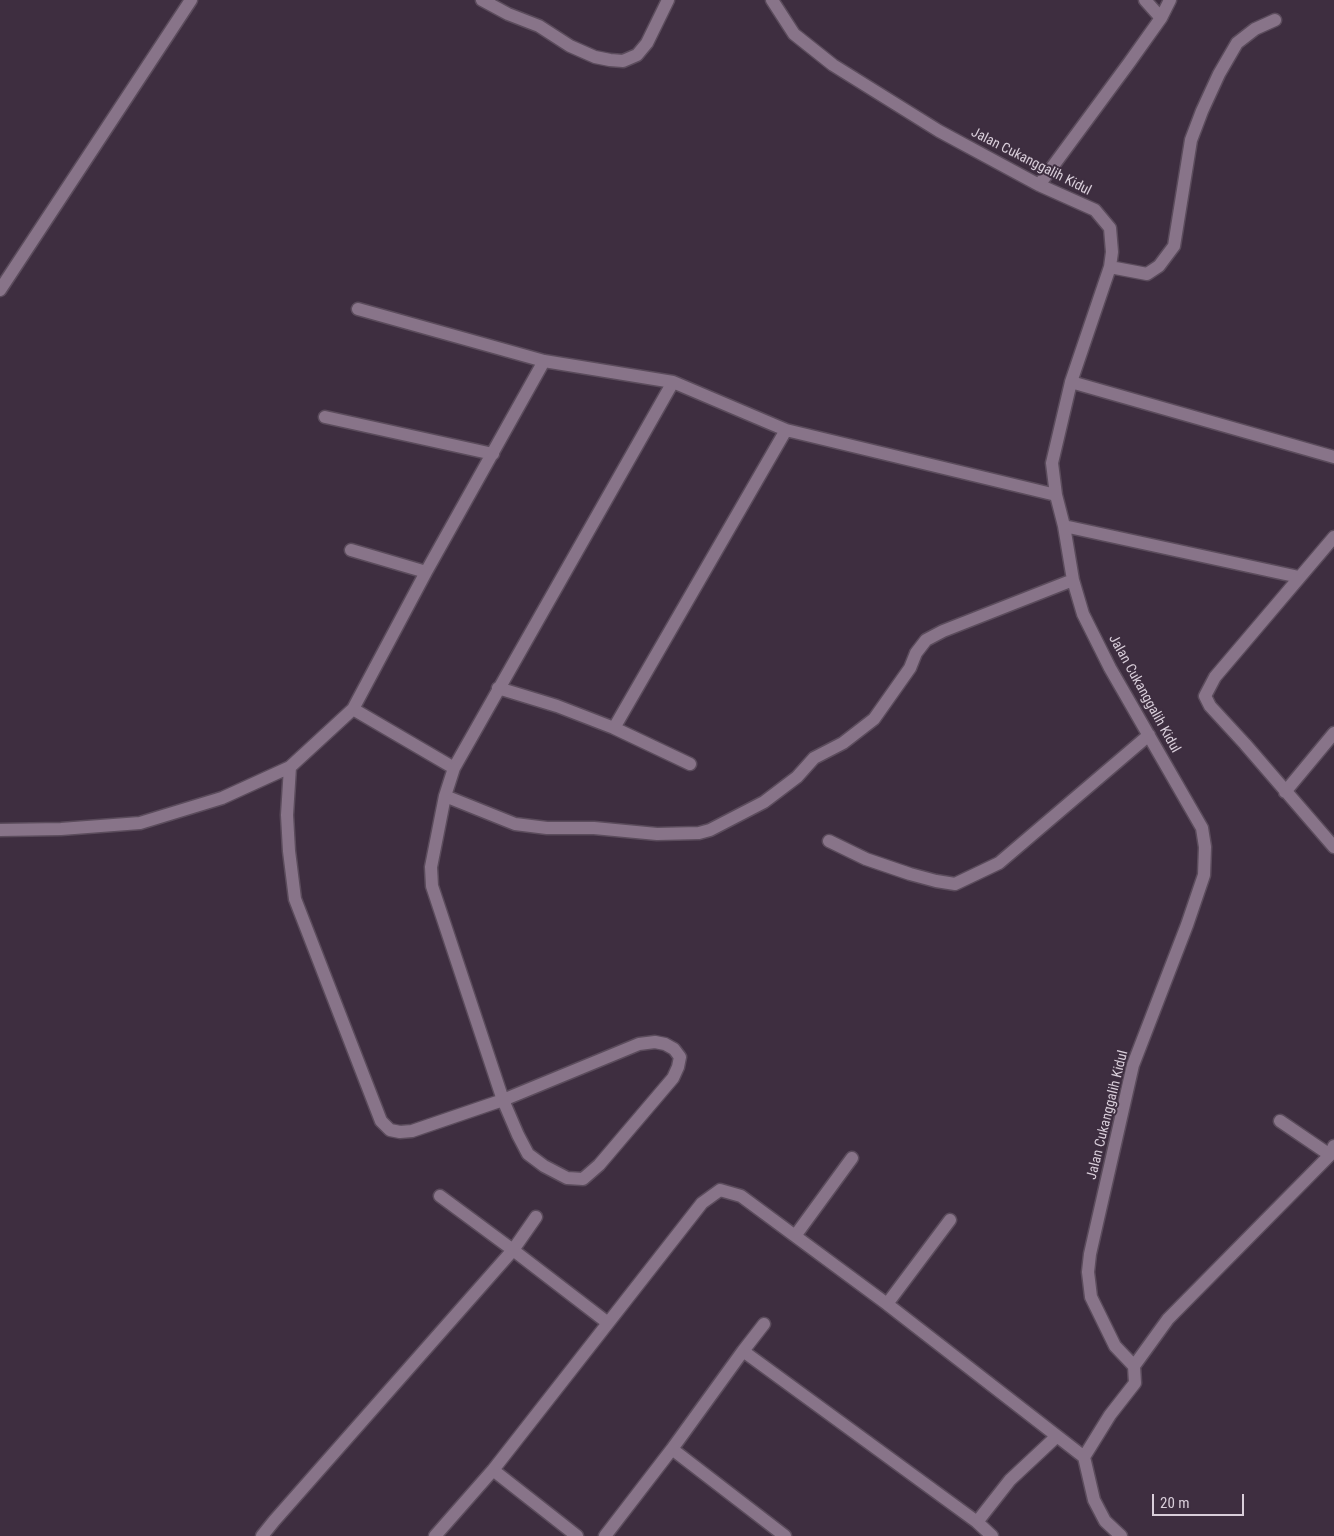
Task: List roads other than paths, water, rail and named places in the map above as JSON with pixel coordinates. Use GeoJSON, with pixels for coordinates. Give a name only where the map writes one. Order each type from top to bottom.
{"type":"FeatureCollection","features":[{"type":"Feature","properties":{"kind":"street"},"geometry":{"type":"LineString","coordinates":[[0,290],[191,0]]}},
{"type":"Feature","properties":{"kind":"street"},"geometry":{"type":"LineString","coordinates":[[482,0],[508,14],[539,26],[570,46],[595,57],[624,61],[637,55],[648,43],[668,0]]}},
{"type":"Feature","properties":{"kind":"street","name":"Jalan Cukanggalih Kidul"},"geometry":{"type":"LineString","coordinates":[[772,0],[794,34],[833,65],[939,131],[1039,185],[1095,210],[1110,228],[1112,252],[1110,267],[1071,382],[1052,464],[1056,495],[1064,526],[1072,580],[1084,614],[1110,668],[1202,828],[1205,846],[1204,875],[1133,1065],[1090,1254],[1088,1272],[1091,1297],[1115,1346],[1134,1366]]}},
{"type":"Feature","properties":{"kind":"street"},"geometry":{"type":"LineString","coordinates":[[1145,0],[1160,18]]}},
{"type":"Feature","properties":{"kind":"street"},"geometry":{"type":"LineString","coordinates":[[1039,185],[1160,18],[1170,0]]}},
{"type":"Feature","properties":{"kind":"street"},"geometry":{"type":"LineString","coordinates":[[1110,267],[1147,274],[1159,266],[1174,246],[1191,140],[1215,81],[1237,43],[1255,29],[1276,20]]}},
{"type":"Feature","properties":{"kind":"street"},"geometry":{"type":"LineString","coordinates":[[358,309],[544,361],[673,382],[786,430],[1056,495]]}},
{"type":"Feature","properties":{"kind":"street"},"geometry":{"type":"LineString","coordinates":[[0,830],[61,829],[140,823],[222,798],[290,767],[353,709],[426,572],[544,361]]}},
{"type":"Feature","properties":{"kind":"street"},"geometry":{"type":"LineString","coordinates":[[290,767],[287,815],[295,899],[381,1121],[390,1130],[400,1132],[412,1131],[503,1100],[639,1044],[655,1042],[664,1044],[674,1049],[680,1057],[673,1078],[599,1165],[582,1179],[568,1178],[552,1171],[528,1154],[518,1135],[503,1100],[432,886],[431,867],[445,796],[454,768],[673,382]]}},
{"type":"Feature","properties":{"kind":"street"},"geometry":{"type":"LineString","coordinates":[[1071,382],[1334,457]]}},
{"type":"Feature","properties":{"kind":"street"},"geometry":{"type":"LineString","coordinates":[[325,417],[493,454]]}},
{"type":"Feature","properties":{"kind":"street"},"geometry":{"type":"LineString","coordinates":[[614,728],[786,430]]}},
{"type":"Feature","properties":{"kind":"street"},"geometry":{"type":"LineString","coordinates":[[1064,526],[1299,577]]}},
{"type":"Feature","properties":{"kind":"street"},"geometry":{"type":"LineString","coordinates":[[1334,538],[1214,677],[1205,696],[1210,706],[1334,847]]}},
{"type":"Feature","properties":{"kind":"street"},"geometry":{"type":"LineString","coordinates":[[351,550],[426,572]]}},
{"type":"Feature","properties":{"kind":"street"},"geometry":{"type":"LineString","coordinates":[[445,796],[515,824],[547,828],[594,828],[657,834],[699,833],[710,830],[764,802],[797,777],[814,758],[843,742],[874,719],[910,668],[916,653],[926,640],[943,631],[1072,580]]}},
{"type":"Feature","properties":{"kind":"street"},"geometry":{"type":"LineString","coordinates":[[498,688],[557,706],[614,728],[690,764]]}},
{"type":"Feature","properties":{"kind":"street"},"geometry":{"type":"LineString","coordinates":[[353,709],[454,768]]}},
{"type":"Feature","properties":{"kind":"street"},"geometry":{"type":"LineString","coordinates":[[1285,792],[1334,733]]}},
{"type":"Feature","properties":{"kind":"street"},"geometry":{"type":"LineString","coordinates":[[829,841],[866,859],[910,874],[955,884],[999,863],[1149,735]]}},
{"type":"Feature","properties":{"kind":"street"},"geometry":{"type":"LineString","coordinates":[[1084,1457],[1110,1416],[1135,1383],[1134,1366],[1168,1319],[1332,1150],[1280,1121]]}},
{"type":"Feature","properties":{"kind":"street"},"geometry":{"type":"LineString","coordinates":[[795,1236],[852,1158]]}},
{"type":"Feature","properties":{"kind":"street"},"geometry":{"type":"LineString","coordinates":[[435,1536],[493,1470],[702,1203],[720,1190],[741,1196],[887,1304],[1084,1457],[1094,1500],[1105,1521],[1121,1536]]}},
{"type":"Feature","properties":{"kind":"street"},"geometry":{"type":"LineString","coordinates":[[440,1196],[608,1323]]}},
{"type":"Feature","properties":{"kind":"street"},"geometry":{"type":"LineString","coordinates":[[262,1536],[274,1520],[513,1250],[536,1217]]}},
{"type":"Feature","properties":{"kind":"street"},"geometry":{"type":"LineString","coordinates":[[887,1304],[950,1220]]}},
{"type":"Feature","properties":{"kind":"street"},"geometry":{"type":"LineString","coordinates":[[605,1536],[672,1450],[764,1324]]}},
{"type":"Feature","properties":{"kind":"street"},"geometry":{"type":"LineString","coordinates":[[743,1352],[977,1522],[992,1536]]}},
{"type":"Feature","properties":{"kind":"street"},"geometry":{"type":"LineString","coordinates":[[977,1522],[1010,1480],[1056,1437]]}},
{"type":"Feature","properties":{"kind":"street"},"geometry":{"type":"LineString","coordinates":[[672,1450],[786,1536]]}},
{"type":"Feature","properties":{"kind":"street"},"geometry":{"type":"LineString","coordinates":[[493,1470],[577,1536]]}}]}
